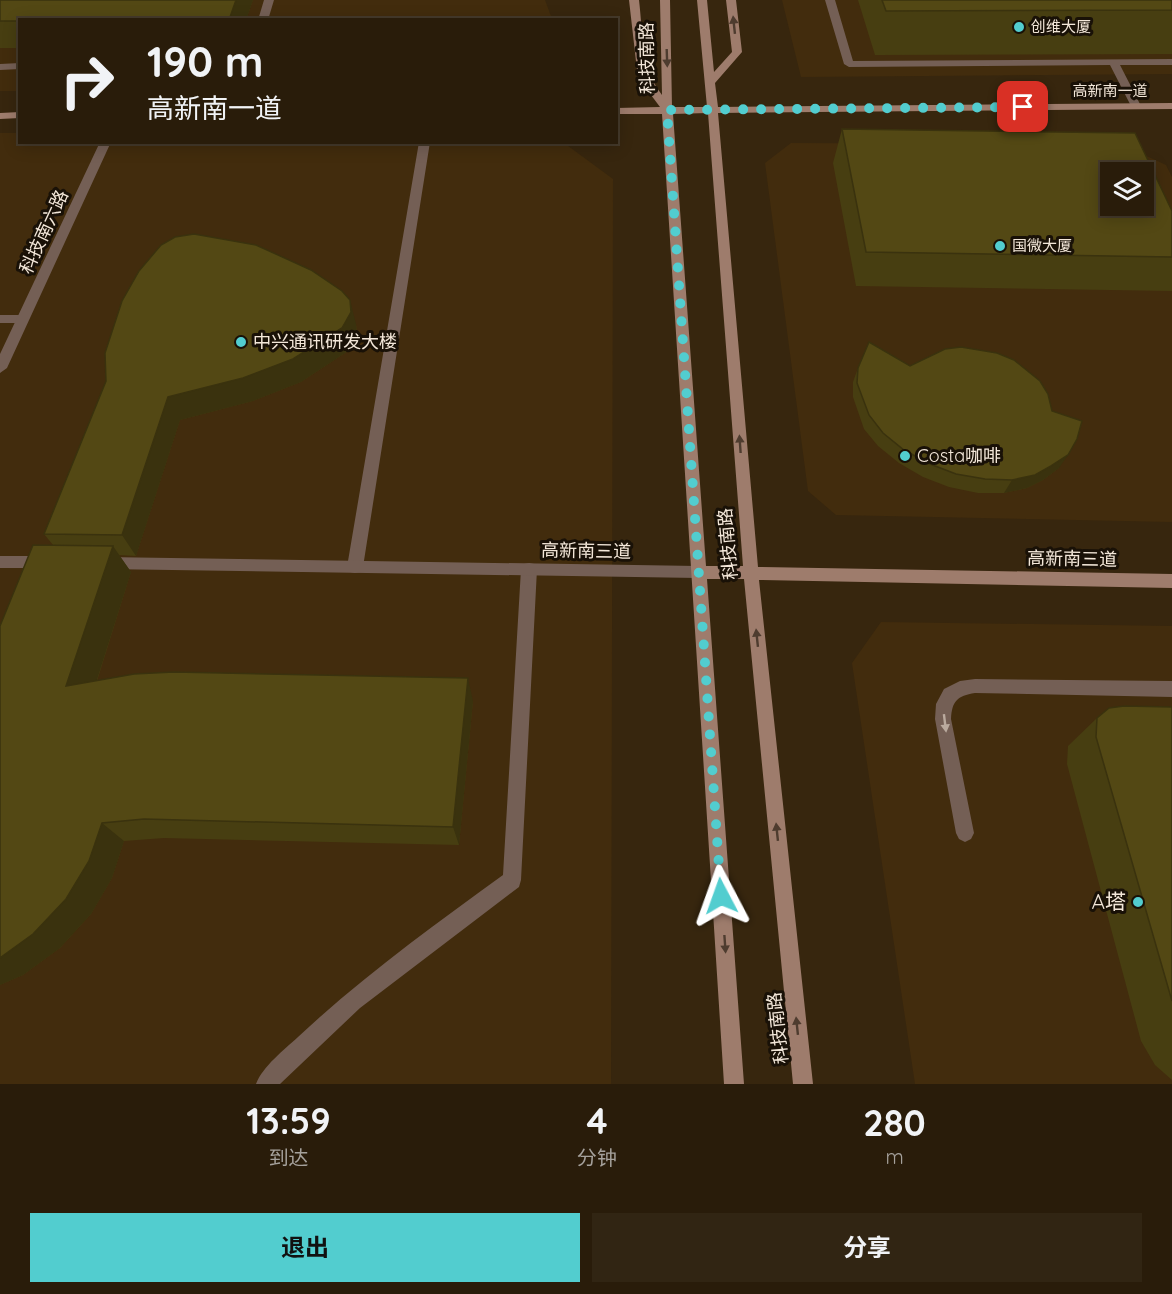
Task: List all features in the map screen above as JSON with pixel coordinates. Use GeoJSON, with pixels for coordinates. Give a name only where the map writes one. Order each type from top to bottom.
{"type":"FeatureCollection","features":[{"type":"Feature","properties":{"kind":"main road"},"geometry":{"type":"LineString","coordinates":[[634,0],[642,70],[647,83],[667,110]]}},
{"type":"Feature","properties":{"kind":"main road","name":"科技南路"},"geometry":{"type":"LineString","coordinates":[[665,0],[667,110],[734,1084]]}},
{"type":"Feature","properties":{"kind":"main road","name":"科技南路"},"geometry":{"type":"LineString","coordinates":[[702,0],[750,573],[803,1084]]}},
{"type":"Feature","properties":{"kind":"main road"},"geometry":{"type":"LineString","coordinates":[[710,83],[736,52],[731,0]]}},
{"type":"Feature","properties":{"kind":"main road","name":"高新南一道"},"geometry":{"type":"LineString","coordinates":[[618,111],[1172,106]]}},
{"type":"Feature","properties":{"kind":"main road"},"geometry":{"type":"LineString","coordinates":[[0,116],[18,115]]}},
{"type":"Feature","properties":{"kind":"main road","name":"高新南三道"},"geometry":{"type":"LineString","coordinates":[[698,572],[1172,581]]}},
{"type":"Feature","properties":{"kind":"street"},"geometry":{"type":"LineString","coordinates":[[264,18],[269,0]]}},
{"type":"Feature","properties":{"kind":"street"},"geometry":{"type":"LineString","coordinates":[[830,0],[849,64],[1172,62]]}},
{"type":"Feature","properties":{"kind":"street"},"geometry":{"type":"LineString","coordinates":[[1114,63],[1136,106]]}},
{"type":"Feature","properties":{"kind":"street"},"geometry":{"type":"LineString","coordinates":[[0,67],[18,66]]}},
{"type":"Feature","properties":{"kind":"street","name":"科技南六路"},"geometry":{"type":"LineString","coordinates":[[0,368],[105,144]]}},
{"type":"Feature","properties":{"kind":"street"},"geometry":{"type":"LineString","coordinates":[[354,567],[425,144]]}},
{"type":"Feature","properties":{"kind":"street"},"geometry":{"type":"LineString","coordinates":[[0,319],[23,319]]}},
{"type":"Feature","properties":{"kind":"street"},"geometry":{"type":"LineString","coordinates":[[0,562],[59,563]]}},
{"type":"Feature","properties":{"kind":"street","name":"高新南三道"},"geometry":{"type":"LineString","coordinates":[[83,563],[698,572]]}},
{"type":"Feature","properties":{"kind":"street"},"geometry":{"type":"LineString","coordinates":[[266,1084],[289,1059],[392,968],[512,880],[529,569]]}},
{"type":"Feature","properties":{"kind":"street"},"geometry":{"type":"LineString","coordinates":[[965,833],[943,719],[943,704],[949,695],[959,688],[975,686],[1172,690]]}},
{"type":"Feature","properties":{"kind":"shaded area"},"geometry":{"type":"Polygon","coordinates":[[[0,0],[545,0],[552,18],[18,18],[18,91],[0,91],[0,0]]]}},
{"type":"Feature","properties":{"kind":"shaded area","name":"创维大厦"},"geometry":{"type":"Polygon","coordinates":[[[782,0],[1172,0],[1172,74],[801,77],[782,0]]]}},
{"type":"Feature","properties":{"kind":"shaded area"},"geometry":{"type":"Polygon","coordinates":[[[0,133],[18,133],[18,144],[565,144],[613,179],[611,1084],[0,1084],[0,133]]]}},
{"type":"Feature","properties":{"kind":"shaded area"},"geometry":{"type":"Polygon","coordinates":[[[791,143],[1123,145],[1166,165],[1172,177],[1172,522],[836,515],[808,491],[765,163],[791,143]]]}},
{"type":"Feature","properties":{"kind":"shaded area"},"geometry":{"type":"Polygon","coordinates":[[[881,622],[1172,626],[1172,1084],[915,1084],[852,663],[881,622]]]}},
{"type":"Feature","properties":{"kind":"building"},"geometry":{"type":"Polygon","coordinates":[[[0,0],[236,0],[230,18],[18,18],[18,21],[0,21],[0,0]]]}},
{"type":"Feature","properties":{"kind":"building"},"geometry":{"type":"Polygon","coordinates":[[[882,0],[1172,0],[1172,10],[886,11],[882,0]]]}},
{"type":"Feature","properties":{"kind":"building","name":"国微大厦"},"geometry":{"type":"Polygon","coordinates":[[[842,129],[1135,133],[1149,162],[1100,162],[1100,216],[1154,216],[1154,173],[1172,211],[1172,257],[866,252],[842,129]]]}},
{"type":"Feature","properties":{"kind":"building"},"geometry":{"type":"Polygon","coordinates":[[[194,234],[256,245],[311,270],[342,291],[350,300],[351,312],[342,328],[293,359],[243,378],[168,397],[122,535],[44,534],[106,381],[105,353],[122,301],[139,271],[161,245],[175,237],[194,234]]]}},
{"type":"Feature","properties":{"kind":"building"},"geometry":{"type":"Polygon","coordinates":[[[869,342],[910,366],[945,349],[961,347],[997,353],[1014,360],[1040,381],[1048,394],[1052,411],[1082,421],[1077,439],[1068,455],[1051,466],[1035,475],[1012,480],[985,479],[956,474],[930,464],[904,450],[883,433],[869,415],[857,383],[858,368],[869,342]]]}},
{"type":"Feature","properties":{"kind":"building"},"geometry":{"type":"Polygon","coordinates":[[[33,545],[113,546],[66,686],[134,674],[174,672],[468,678],[453,827],[144,819],[102,823],[89,861],[66,899],[33,934],[0,958],[0,626],[33,545]]]}},
{"type":"Feature","properties":{"kind":"building"},"geometry":{"type":"Polygon","coordinates":[[[1172,707],[1172,1001],[1096,737],[1097,718],[1109,708],[1172,707]]]}},
{"type":"Feature","properties":{"kind":"place","name":"创维大厦"},"geometry":{"type":"Point","coordinates":[1019,27]}},
{"type":"Feature","properties":{"kind":"place","name":"国微大厦"},"geometry":{"type":"Point","coordinates":[1000,246]}},
{"type":"Feature","properties":{"kind":"place","name":"中兴通讯研发大楼"},"geometry":{"type":"Point","coordinates":[241,342]}},
{"type":"Feature","properties":{"kind":"place","name":"Costa咖啡"},"geometry":{"type":"Point","coordinates":[905,456]}},
{"type":"Feature","properties":{"kind":"place","name":"A塔"},"geometry":{"type":"Point","coordinates":[1138,902]}},
{"type":"Feature","properties":{"kind":"route"},"geometry":{"type":"LineString","coordinates":[[721,896],[667,110],[1023,107]]}}]}
